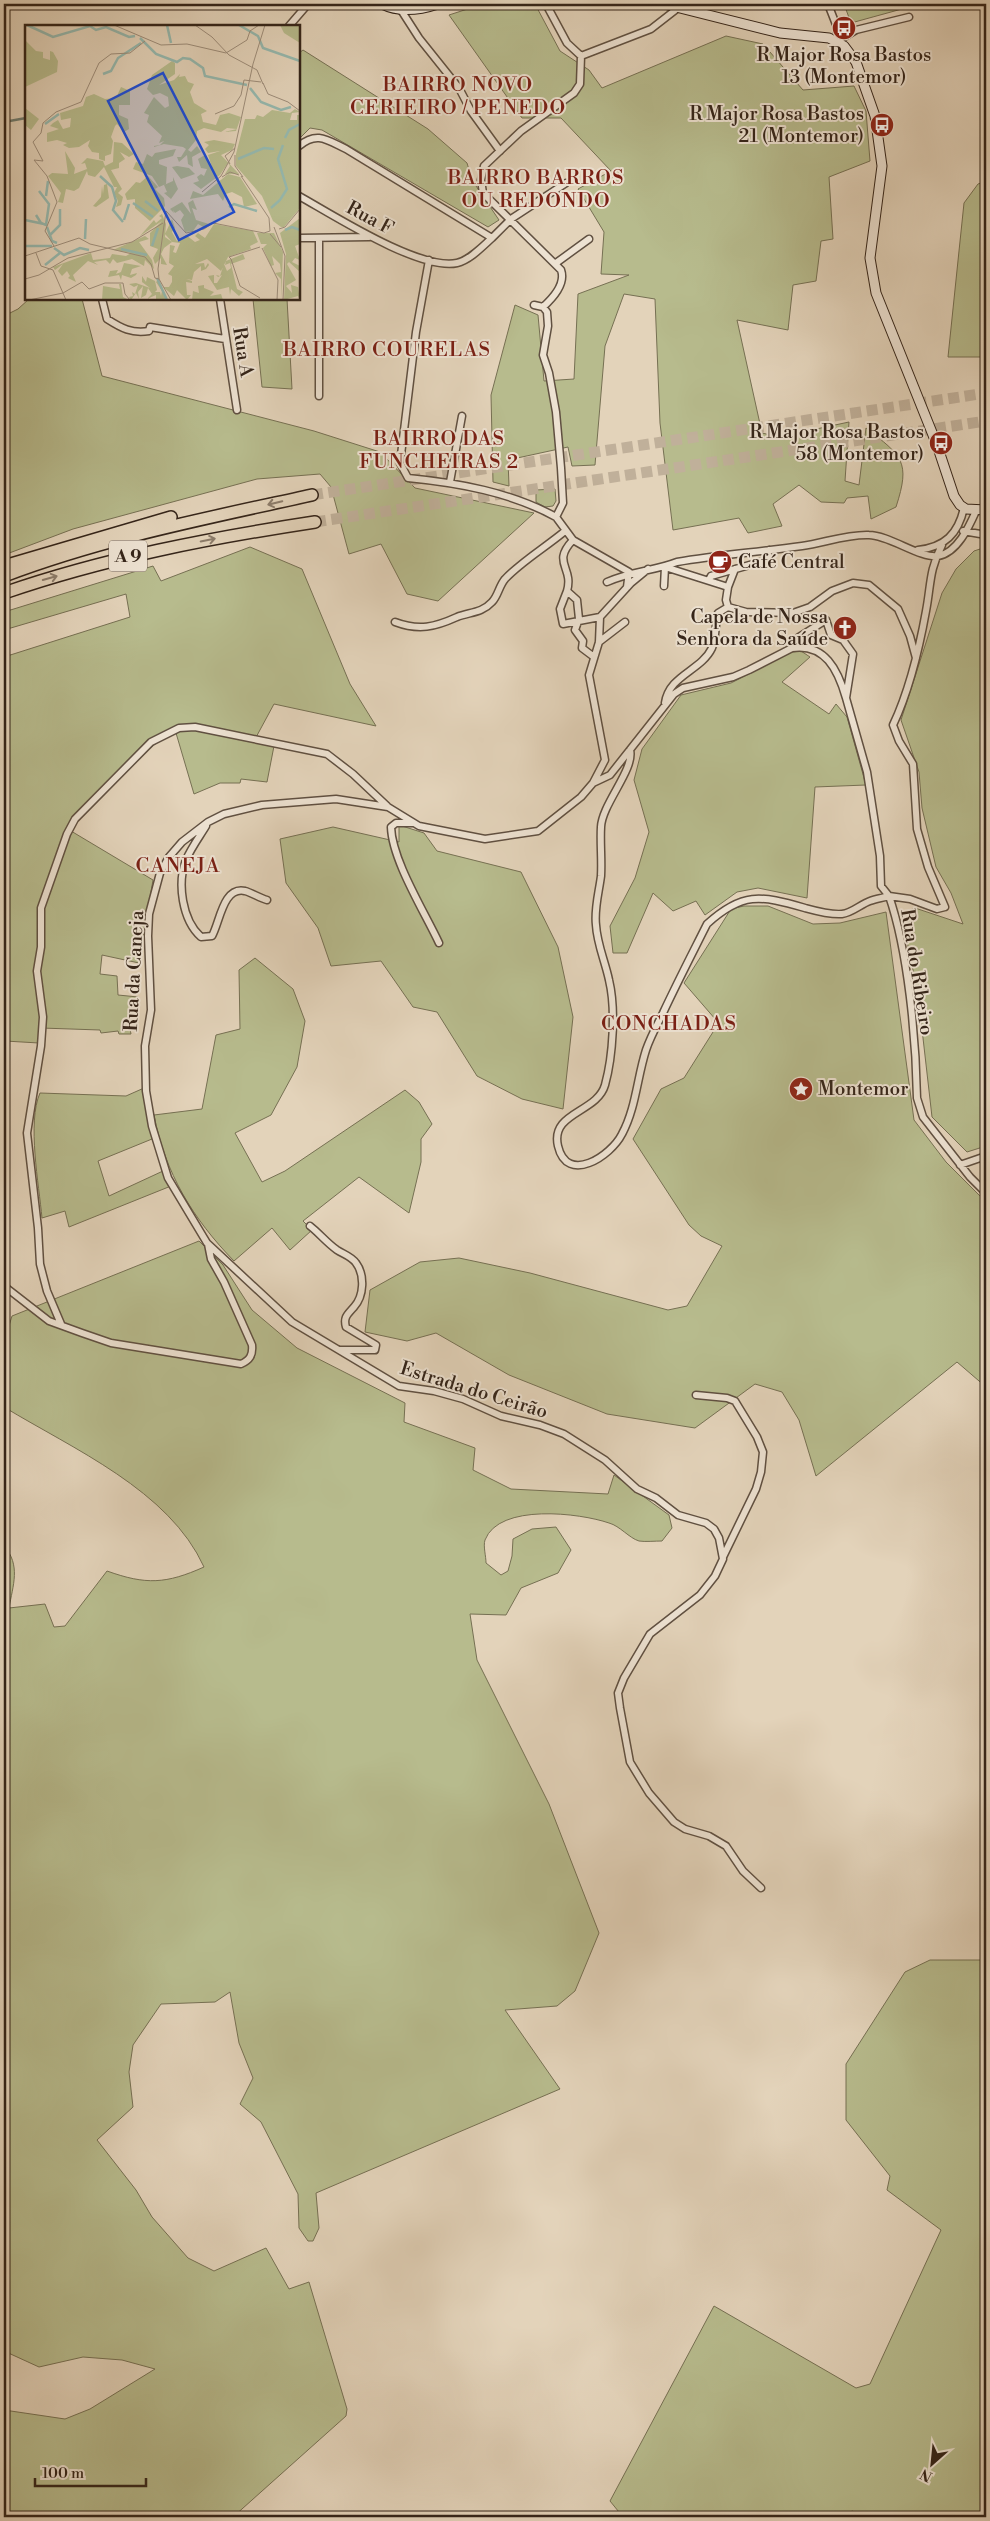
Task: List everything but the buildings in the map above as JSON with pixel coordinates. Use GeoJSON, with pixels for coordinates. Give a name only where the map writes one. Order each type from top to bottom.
{"type":"FeatureCollection","features":[{"type":"Feature","properties":{"kind":"highway","name":"A 9"},"geometry":{"type":"LineString","coordinates":[[4,576],[141,533],[312,495]]}},
{"type":"Feature","properties":{"kind":"highway"},"geometry":{"type":"LineString","coordinates":[[4,566],[168,518],[237,512]]}},
{"type":"Feature","properties":{"kind":"highway","name":"A 9"},"geometry":{"type":"LineString","coordinates":[[4,593],[128,556],[212,539],[315,522]]}},
{"type":"Feature","properties":{"kind":"main road"},"geometry":{"type":"LineString","coordinates":[[382,4],[401,10],[438,4]]}},
{"type":"Feature","properties":{"kind":"main road"},"geometry":{"type":"LineString","coordinates":[[664,4],[764,29],[818,35],[837,42],[847,50],[862,75],[880,141],[882,172],[870,258],[876,293],[937,444],[954,496],[970,510],[986,510]]}},
{"type":"Feature","properties":{"kind":"street"},"geometry":{"type":"LineString","coordinates":[[290,25],[308,4]]}},
{"type":"Feature","properties":{"kind":"street"},"geometry":{"type":"LineString","coordinates":[[543,307],[561,284],[563,275],[556,263],[483,193],[481,180],[484,166],[520,131],[574,92],[580,84],[581,56],[567,43],[546,4]]}},
{"type":"Feature","properties":{"kind":"street"},"geometry":{"type":"LineString","coordinates":[[828,4],[837,27],[837,42]]}},
{"type":"Feature","properties":{"kind":"street"},"geometry":{"type":"LineString","coordinates":[[581,56],[651,29],[678,8]]}},
{"type":"Feature","properties":{"kind":"street"},"geometry":{"type":"LineString","coordinates":[[401,10],[419,38],[460,88],[471,111],[500,152]]}},
{"type":"Feature","properties":{"kind":"street"},"geometry":{"type":"LineString","coordinates":[[837,42],[856,30],[909,18]]}},
{"type":"Feature","properties":{"kind":"street"},"geometry":{"type":"LineString","coordinates":[[300,145],[308,139],[322,137],[346,149],[492,238]]}},
{"type":"Feature","properties":{"kind":"street","name":"Rua F"},"geometry":{"type":"LineString","coordinates":[[300,197],[370,237],[429,260],[457,263],[467,258],[492,238],[511,219],[566,184]]}},
{"type":"Feature","properties":{"kind":"street"},"geometry":{"type":"LineString","coordinates":[[300,238],[370,237]]}},
{"type":"Feature","properties":{"kind":"street"},"geometry":{"type":"LineString","coordinates":[[319,238],[319,396]]}},
{"type":"Feature","properties":{"kind":"street"},"geometry":{"type":"LineString","coordinates":[[556,263],[589,239]]}},
{"type":"Feature","properties":{"kind":"street"},"geometry":{"type":"LineString","coordinates":[[429,260],[416,332],[406,411],[400,463],[404,473],[408,478],[450,482],[497,492],[540,508],[556,517],[573,540],[629,572]]}},
{"type":"Feature","properties":{"kind":"street"},"geometry":{"type":"LineString","coordinates":[[102,300],[107,319],[119,327],[140,333],[149,331],[150,327],[225,339]]}},
{"type":"Feature","properties":{"kind":"street","name":"Rua A"},"geometry":{"type":"LineString","coordinates":[[220,300],[237,410]]}},
{"type":"Feature","properties":{"kind":"street"},"geometry":{"type":"LineString","coordinates":[[534,305],[543,307],[547,312],[548,326],[543,355],[549,373],[556,412],[563,503],[556,517]]}},
{"type":"Feature","properties":{"kind":"street"},"geometry":{"type":"LineString","coordinates":[[450,482],[462,416]]}},
{"type":"Feature","properties":{"kind":"street"},"geometry":{"type":"LineString","coordinates":[[607,582],[629,572],[665,567],[693,559],[769,550],[865,535],[877,536],[936,556],[949,550],[966,532],[970,510]]}},
{"type":"Feature","properties":{"kind":"street"},"geometry":{"type":"LineString","coordinates":[[917,550],[942,544],[955,533],[970,510]]}},
{"type":"Feature","properties":{"kind":"street"},"geometry":{"type":"LineString","coordinates":[[395,622],[408,627],[430,627],[458,616],[473,614],[493,601],[504,580],[565,531]]}},
{"type":"Feature","properties":{"kind":"street"},"geometry":{"type":"LineString","coordinates":[[955,533],[966,532],[986,535]]}},
{"type":"Feature","properties":{"kind":"street"},"geometry":{"type":"LineString","coordinates":[[573,540],[564,549],[562,556],[569,584],[560,609],[562,624],[600,617],[648,569]]}},
{"type":"Feature","properties":{"kind":"street","name":"Rua do Ribeiro"},"geometry":{"type":"LineString","coordinates":[[942,544],[930,570],[927,608],[908,692],[894,725],[899,741],[913,764],[917,829],[928,867],[945,907],[937,909],[910,899],[888,896],[894,913],[907,987],[917,1098],[921,1113],[960,1165],[986,1193]]}},
{"type":"Feature","properties":{"kind":"street"},"geometry":{"type":"LineString","coordinates":[[710,580],[711,576],[767,560],[769,550]]}},
{"type":"Feature","properties":{"kind":"street"},"geometry":{"type":"LineString","coordinates":[[665,567],[728,587]]}},
{"type":"Feature","properties":{"kind":"street"},"geometry":{"type":"LineString","coordinates":[[664,586],[665,567]]}},
{"type":"Feature","properties":{"kind":"street"},"geometry":{"type":"LineString","coordinates":[[728,607],[726,600],[728,587],[735,569]]}},
{"type":"Feature","properties":{"kind":"street"},"geometry":{"type":"LineString","coordinates":[[627,588],[629,572]]}},
{"type":"Feature","properties":{"kind":"street"},"geometry":{"type":"LineString","coordinates":[[665,702],[666,695],[683,673],[697,666],[712,648],[718,613],[728,607],[746,612],[792,613],[810,607],[832,590],[860,582],[870,585],[898,609],[910,636],[916,660]]}},
{"type":"Feature","properties":{"kind":"street"},"geometry":{"type":"LineString","coordinates":[[567,591],[577,600],[575,630],[583,641],[582,648],[594,657]]}},
{"type":"Feature","properties":{"kind":"street"},"geometry":{"type":"LineString","coordinates":[[593,783],[605,760],[589,675],[599,642],[600,617]]}},
{"type":"Feature","properties":{"kind":"street"},"geometry":{"type":"LineString","coordinates":[[792,648],[799,637],[826,620],[831,635],[843,640],[853,654],[846,698]]}},
{"type":"Feature","properties":{"kind":"street"},"geometry":{"type":"LineString","coordinates":[[599,642],[625,622]]}},
{"type":"Feature","properties":{"kind":"street"},"geometry":{"type":"LineString","coordinates":[[593,783],[610,775],[665,702],[683,688],[733,677],[792,648],[810,647],[818,651],[837,673],[846,698],[867,772],[880,856],[881,886],[888,896],[870,901],[843,914],[818,911],[772,900],[748,899],[724,909],[707,924],[646,1049],[631,1115],[622,1136],[605,1156],[592,1163],[575,1165],[565,1160],[559,1152],[557,1142],[560,1125],[569,1116],[596,1102],[604,1088],[608,1070],[612,1023],[609,981],[601,955],[595,924],[601,864],[601,824],[606,806],[632,755],[630,750]]}},
{"type":"Feature","properties":{"kind":"street"},"geometry":{"type":"LineString","coordinates":[[61,1324],[47,1291],[40,1264],[36,1208],[27,1132],[41,1046],[43,1017],[37,971],[41,947],[41,908],[67,834],[75,819],[151,742],[179,728],[195,727],[327,754],[353,774],[388,807]]}},
{"type":"Feature","properties":{"kind":"street","name":"Rua da Caneja"},"geometry":{"type":"LineString","coordinates":[[207,1243],[168,1178],[152,1126],[146,1090],[145,1046],[151,1010],[149,914],[158,881],[169,857],[182,842],[208,822],[224,814],[262,805],[336,799],[388,807],[414,823],[485,839],[538,831],[581,796],[593,783]]}},
{"type":"Feature","properties":{"kind":"street"},"geometry":{"type":"LineString","coordinates":[[208,822],[186,859],[182,875],[183,896],[188,918],[196,932],[201,937],[212,936],[230,895],[236,891],[246,891],[268,900]]}},
{"type":"Feature","properties":{"kind":"street"},"geometry":{"type":"LineString","coordinates":[[414,823],[396,823],[391,827],[391,832],[399,862],[439,943]]}},
{"type":"Feature","properties":{"kind":"street"},"geometry":{"type":"LineString","coordinates":[[960,1165],[986,1156]]}},
{"type":"Feature","properties":{"kind":"street"},"geometry":{"type":"LineString","coordinates":[[207,1243],[292,1322],[338,1350],[375,1350],[376,1345],[346,1327],[344,1321],[360,1299],[361,1272],[352,1258],[335,1248],[310,1226]]}},
{"type":"Feature","properties":{"kind":"street"},"geometry":{"type":"LineString","coordinates":[[4,1286],[49,1321],[112,1342],[241,1364],[248,1360],[252,1354],[252,1345],[224,1282],[211,1259],[207,1243]]}},
{"type":"Feature","properties":{"kind":"street","name":"Estrada do Ceirão"},"geometry":{"type":"LineString","coordinates":[[338,1350],[399,1386],[434,1391],[463,1399],[501,1416],[540,1425],[564,1434],[605,1460],[637,1489],[656,1498],[678,1515],[706,1523],[714,1529],[719,1538],[723,1559]]}},
{"type":"Feature","properties":{"kind":"street"},"geometry":{"type":"LineString","coordinates":[[696,1395],[727,1398],[735,1402],[757,1437],[763,1452],[761,1472],[756,1489],[715,1576],[700,1595],[650,1634],[624,1678],[618,1693],[630,1762],[649,1793],[674,1822],[685,1830],[710,1836],[726,1846],[743,1871],[761,1888]]}},
{"type":"Feature","properties":{"kind":"green space"},"geometry":{"type":"Polygon","coordinates":[[[483,4],[535,4],[560,51],[589,70],[602,88],[726,36],[763,44],[803,90],[854,86],[866,111],[870,161],[829,177],[833,239],[821,241],[816,281],[793,285],[788,330],[737,320],[762,433],[779,437],[849,422],[845,481],[859,485],[866,428],[888,446],[900,461],[903,469],[903,479],[896,507],[871,519],[868,496],[847,498],[844,503],[821,502],[799,485],[773,504],[782,526],[748,533],[739,518],[673,530],[660,423],[655,299],[624,294],[605,346],[595,465],[572,466],[568,447],[508,460],[509,486],[493,482],[491,395],[515,305],[538,315],[544,381],[574,379],[578,294],[629,275],[601,274],[604,232],[578,189],[611,171],[561,118],[522,118],[449,15],[483,4]]]}},
{"type":"Feature","properties":{"kind":"green space"},"geometry":{"type":"Polygon","coordinates":[[[844,4],[920,4],[851,23],[844,4]]]}},
{"type":"Feature","properties":{"kind":"green space"},"geometry":{"type":"Polygon","coordinates":[[[303,50],[428,129],[467,163],[472,180],[499,220],[488,227],[322,130],[310,128],[300,138],[300,52],[303,50]]]}},
{"type":"Feature","properties":{"kind":"green space"},"geometry":{"type":"Polygon","coordinates":[[[986,181],[986,357],[948,357],[964,203],[978,184],[986,181]]]}},
{"type":"Feature","properties":{"kind":"green space"},"geometry":{"type":"Polygon","coordinates":[[[28,300],[82,300],[102,376],[314,431],[380,452],[415,488],[534,513],[438,601],[407,594],[381,544],[349,554],[331,487],[320,474],[257,479],[73,529],[4,555],[4,316],[18,309],[28,300]]]}},
{"type":"Feature","properties":{"kind":"green space"},"geometry":{"type":"Polygon","coordinates":[[[253,300],[287,300],[292,389],[262,387],[253,300]]]}},
{"type":"Feature","properties":{"kind":"green space"},"geometry":{"type":"Polygon","coordinates":[[[555,489],[556,501],[553,506],[545,507],[536,502],[536,490],[555,489]]]}},
{"type":"Feature","properties":{"kind":"green space"},"geometry":{"type":"Polygon","coordinates":[[[250,547],[302,569],[350,684],[376,726],[274,704],[254,741],[274,746],[267,782],[241,779],[240,783],[220,783],[194,794],[176,733],[148,749],[90,808],[71,831],[153,880],[139,963],[102,955],[100,974],[117,976],[118,995],[138,997],[137,1013],[129,1013],[128,1028],[131,1034],[119,1034],[118,1031],[101,1033],[100,1030],[41,1028],[39,1043],[5,1041],[4,657],[130,617],[126,594],[4,630],[4,612],[153,566],[161,581],[250,547]]]}},
{"type":"Feature","properties":{"kind":"green space"},"geometry":{"type":"Polygon","coordinates":[[[986,547],[986,1146],[967,1152],[932,1117],[918,994],[903,922],[905,912],[915,908],[963,924],[951,893],[936,867],[922,808],[919,772],[901,720],[942,593],[956,569],[974,551],[986,547]]]}},
{"type":"Feature","properties":{"kind":"green space"},"geometry":{"type":"Polygon","coordinates":[[[801,651],[810,657],[782,682],[829,714],[836,704],[847,717],[866,785],[815,787],[807,898],[758,888],[737,892],[705,915],[696,901],[673,911],[653,893],[627,953],[613,953],[610,926],[635,878],[649,832],[634,780],[642,749],[681,695],[731,683],[792,652],[801,651]]]}},
{"type":"Feature","properties":{"kind":"green space"},"geometry":{"type":"Polygon","coordinates":[[[399,825],[424,833],[437,851],[521,872],[558,947],[573,1017],[563,1109],[522,1099],[477,1076],[437,1012],[413,1007],[381,961],[331,966],[318,928],[286,883],[280,839],[333,827],[399,842],[399,825]]]}},
{"type":"Feature","properties":{"kind":"green space"},"geometry":{"type":"Polygon","coordinates":[[[744,906],[768,906],[813,924],[840,923],[886,912],[914,1120],[946,1162],[986,1202],[986,1387],[957,1362],[816,1476],[799,1420],[782,1392],[755,1384],[695,1428],[607,1414],[509,1375],[436,1333],[407,1341],[365,1332],[370,1290],[420,1262],[459,1258],[530,1273],[668,1310],[687,1306],[722,1246],[701,1236],[689,1225],[633,1139],[661,1089],[684,1078],[713,1032],[716,1020],[684,983],[731,909],[744,906]]]}},
{"type":"Feature","properties":{"kind":"green space"},"geometry":{"type":"Polygon","coordinates":[[[255,958],[293,989],[305,1021],[297,1067],[271,1115],[235,1133],[262,1182],[285,1171],[405,1090],[419,1102],[432,1124],[421,1139],[421,1162],[409,1213],[359,1177],[303,1221],[312,1230],[290,1250],[272,1228],[234,1261],[206,1229],[173,1176],[165,1156],[154,1115],[202,1109],[216,1035],[240,1029],[239,970],[255,958]]]}},
{"type":"Feature","properties":{"kind":"green space"},"geometry":{"type":"Polygon","coordinates":[[[144,1088],[152,1139],[98,1161],[109,1196],[163,1171],[171,1186],[69,1227],[65,1211],[42,1218],[34,1137],[36,1105],[40,1093],[126,1096],[144,1088]]]}},
{"type":"Feature","properties":{"kind":"green space"},"geometry":{"type":"Polygon","coordinates":[[[199,1241],[223,1265],[252,1310],[297,1348],[405,1403],[404,1422],[475,1448],[473,1470],[511,1489],[608,1494],[614,1475],[669,1515],[672,1528],[662,1541],[639,1541],[617,1527],[596,1519],[561,1514],[541,1514],[506,1520],[493,1528],[484,1542],[486,1563],[501,1575],[508,1571],[512,1556],[513,1539],[532,1529],[556,1527],[571,1550],[558,1573],[521,1588],[506,1615],[470,1614],[477,1660],[549,1804],[599,1933],[575,1991],[557,2006],[505,2010],[560,2089],[316,2193],[319,2228],[313,2241],[308,2241],[299,2228],[298,2194],[261,2122],[240,2104],[253,2078],[239,2043],[230,1992],[215,2002],[161,2004],[133,2045],[129,2072],[133,2107],[97,2140],[136,2190],[152,2217],[188,2258],[214,2271],[266,2248],[289,2289],[309,2282],[347,2409],[346,2416],[233,2517],[4,2517],[4,2410],[65,2419],[90,2409],[155,2369],[122,2360],[83,2357],[39,2367],[4,2351],[4,1546],[13,1560],[14,1568],[14,1583],[9,1608],[45,1604],[54,1627],[65,1626],[107,1571],[133,1579],[156,1581],[178,1577],[204,1567],[188,1540],[168,1515],[144,1494],[117,1474],[4,1407],[4,1342],[12,1316],[199,1241]]]}},
{"type":"Feature","properties":{"kind":"green space"},"geometry":{"type":"Polygon","coordinates":[[[930,1960],[986,1960],[986,2517],[871,2517],[852,2511],[844,2517],[623,2517],[610,2501],[714,2306],[856,2388],[870,2384],[941,2230],[887,2190],[890,2176],[846,2120],[846,2064],[905,1972],[930,1960]]]}},
{"type":"Feature","properties":{"kind":"waterway"},"geometry":{"type":"LineString","coordinates":[[4,122],[25,118]]}},
{"type":"Feature","properties":{"kind":"tunnel"},"geometry":{"type":"LineString","coordinates":[[312,495],[986,393]]}},
{"type":"Feature","properties":{"kind":"tunnel"},"geometry":{"type":"LineString","coordinates":[[315,522],[986,421]]}},
{"type":"Feature","properties":{"kind":"place","name":"R Major Rosa Bastos 13 (Montemor)"},"geometry":{"type":"Point","coordinates":[844,28]}},
{"type":"Feature","properties":{"kind":"place","name":"R Major Rosa Bastos 21 (Montemor)"},"geometry":{"type":"Point","coordinates":[882,125]}},
{"type":"Feature","properties":{"kind":"place","name":"R Major Rosa Bastos 58 (Montemor)"},"geometry":{"type":"Point","coordinates":[941,443]}},
{"type":"Feature","properties":{"kind":"place","name":"Café Central"},"geometry":{"type":"Point","coordinates":[720,562]}},
{"type":"Feature","properties":{"kind":"place","name":"Capela de Nossa Senhora da Saúde"},"geometry":{"type":"Point","coordinates":[845,628]}},
{"type":"Feature","properties":{"kind":"place","name":"Montemor"},"geometry":{"type":"Point","coordinates":[801,1089]}},
{"type":"Feature","properties":{"kind":"district","name":"BAIRRO NOVO CERIEIRO / PENEDO"},"geometry":{"type":"Point","coordinates":[458,96]}},
{"type":"Feature","properties":{"kind":"district","name":"BAIRRO BARROS OU REDONDO"},"geometry":{"type":"Point","coordinates":[536,190]}},
{"type":"Feature","properties":{"kind":"district","name":"BAIRRO COURELAS"},"geometry":{"type":"Point","coordinates":[387,350]}},
{"type":"Feature","properties":{"kind":"district","name":"BAIRRO DAS FUNCHEIRAS 2"},"geometry":{"type":"Point","coordinates":[439,450]}},
{"type":"Feature","properties":{"kind":"district","name":"CANEJA"},"geometry":{"type":"Point","coordinates":[178,866]}},
{"type":"Feature","properties":{"kind":"district","name":"CONCHADAS"},"geometry":{"type":"Point","coordinates":[669,1024]}}]}
